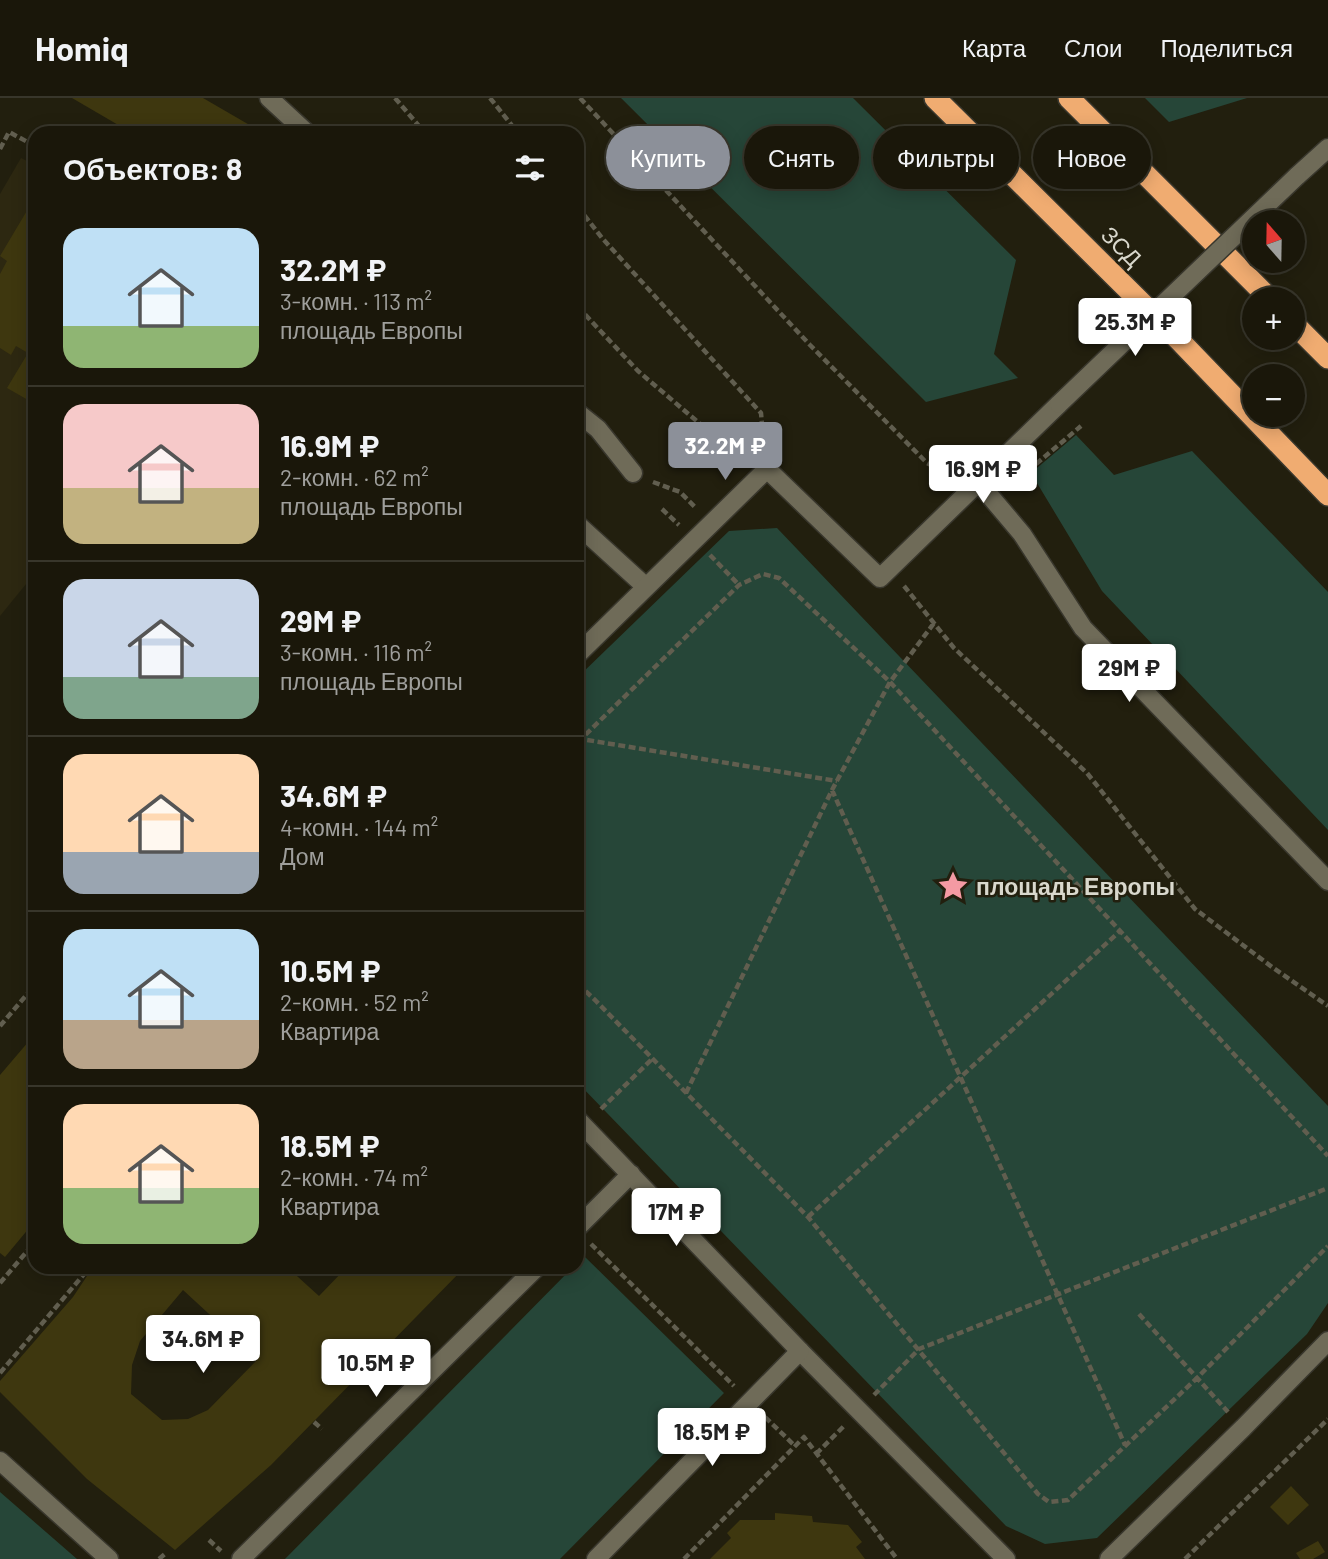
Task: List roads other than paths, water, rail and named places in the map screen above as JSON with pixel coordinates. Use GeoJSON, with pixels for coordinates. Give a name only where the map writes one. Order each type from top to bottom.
{"type":"FeatureCollection","features":[{"type":"Feature","properties":{"kind":"highway","name":"ЗСД"},"geometry":{"type":"LineString","coordinates":[[936,98],[1179,340],[1328,495]]}},
{"type":"Feature","properties":{"kind":"highway"},"geometry":{"type":"LineString","coordinates":[[1069,98],[1258,287]]}},
{"type":"Feature","properties":{"kind":"highway"},"geometry":{"type":"LineString","coordinates":[[1305,335],[1328,358]]}},
{"type":"Feature","properties":{"kind":"street"},"geometry":{"type":"LineString","coordinates":[[269,98],[299,126]]}},
{"type":"Feature","properties":{"kind":"street"},"geometry":{"type":"LineString","coordinates":[[584,648],[767,469],[880,578],[1328,148]]}},
{"type":"Feature","properties":{"kind":"street"},"geometry":{"type":"LineString","coordinates":[[584,418],[598,429],[633,473]]}},
{"type":"Feature","properties":{"kind":"street"},"geometry":{"type":"LineString","coordinates":[[978,483],[1022,534],[1083,628],[1328,881]]}},
{"type":"Feature","properties":{"kind":"street"},"geometry":{"type":"LineString","coordinates":[[584,530],[645,586]]}},
{"type":"Feature","properties":{"kind":"street"},"geometry":{"type":"LineString","coordinates":[[584,1127],[1006,1559]]}},
{"type":"Feature","properties":{"kind":"street"},"geometry":{"type":"LineString","coordinates":[[584,1232],[631,1174]]}},
{"type":"Feature","properties":{"kind":"street"},"geometry":{"type":"LineString","coordinates":[[241,1559],[530,1274]]}},
{"type":"Feature","properties":{"kind":"street"},"geometry":{"type":"LineString","coordinates":[[1109,1559],[1328,1341]]}},
{"type":"Feature","properties":{"kind":"street"},"geometry":{"type":"LineString","coordinates":[[596,1559],[800,1351]]}},
{"type":"Feature","properties":{"kind":"street"},"geometry":{"type":"LineString","coordinates":[[0,1461],[109,1559]]}},
{"type":"Feature","properties":{"kind":"place","name":"площадь Европы"},"geometry":{"type":"Point","coordinates":[953,886]}}]}
